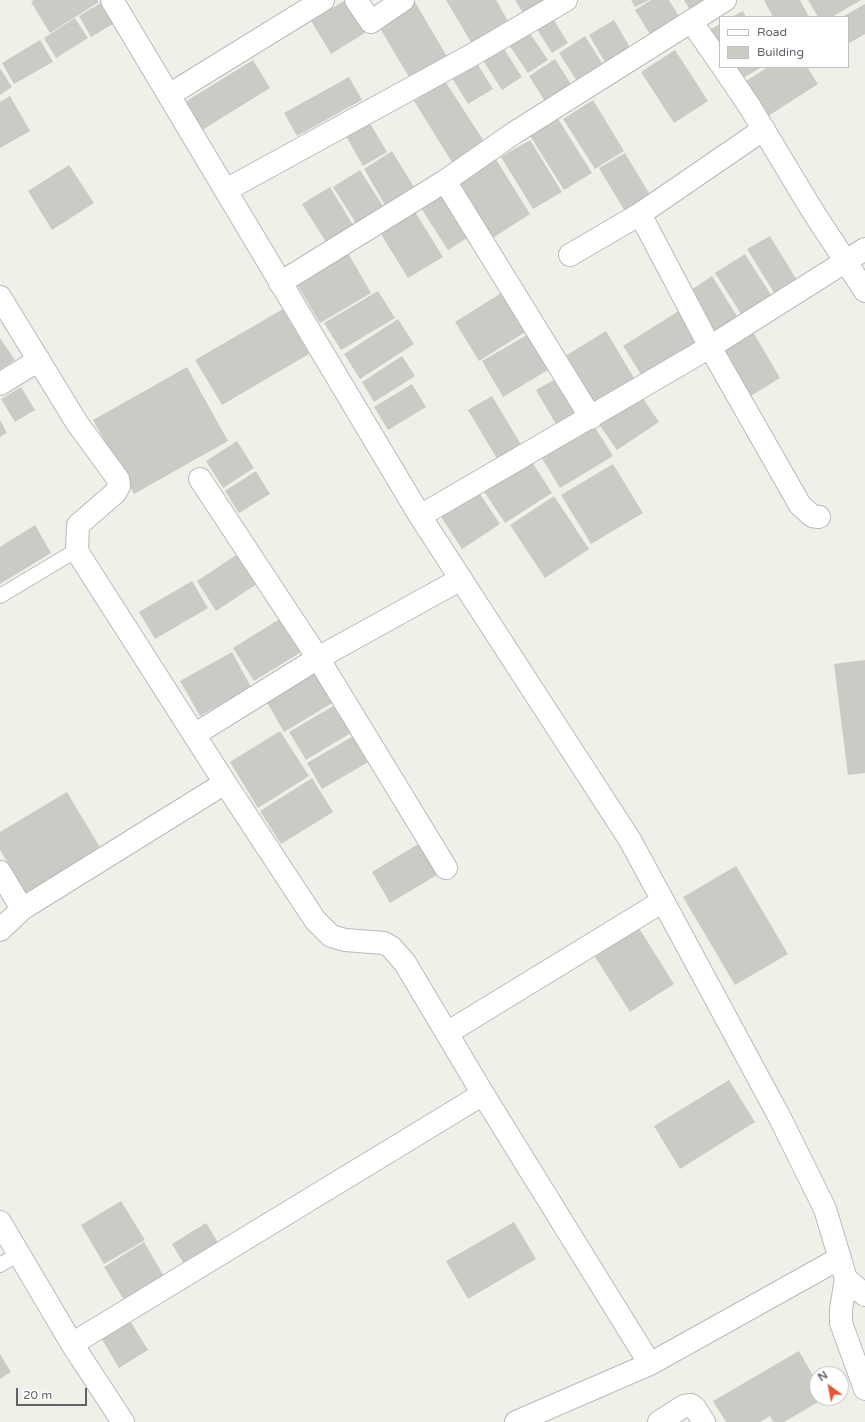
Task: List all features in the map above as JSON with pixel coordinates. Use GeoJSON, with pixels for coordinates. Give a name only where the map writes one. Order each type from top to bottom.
{"type":"FeatureCollection","features":[{"type":"Feature","properties":{"kind":"street"},"geometry":{"type":"LineString","coordinates":[[112,0],[420,516],[630,840],[810,1176],[825,1209],[846,1279],[841,1309],[841,1324],[865,1389]]}},
{"type":"Feature","properties":{"kind":"street"},"geometry":{"type":"LineString","coordinates":[[169,95],[323,0]]}},
{"type":"Feature","properties":{"kind":"street"},"geometry":{"type":"LineString","coordinates":[[356,0],[371,22],[404,0]]}},
{"type":"Feature","properties":{"kind":"street"},"geometry":{"type":"LineString","coordinates":[[226,190],[472,55],[566,0]]}},
{"type":"Feature","properties":{"kind":"street"},"geometry":{"type":"LineString","coordinates":[[280,283],[445,181],[514,132],[724,0]]}},
{"type":"Feature","properties":{"kind":"street"},"geometry":{"type":"LineString","coordinates":[[691,21],[719,62]]}},
{"type":"Feature","properties":{"kind":"street"},"geometry":{"type":"LineString","coordinates":[[724,68],[764,129],[812,210],[865,292]]}},
{"type":"Feature","properties":{"kind":"street"},"geometry":{"type":"LineString","coordinates":[[570,255],[640,214],[764,129]]}},
{"type":"Feature","properties":{"kind":"street"},"geometry":{"type":"LineString","coordinates":[[445,181],[590,418]]}},
{"type":"Feature","properties":{"kind":"street"},"geometry":{"type":"LineString","coordinates":[[640,214],[710,347],[800,505],[812,516],[819,517]]}},
{"type":"Feature","properties":{"kind":"street"},"geometry":{"type":"LineString","coordinates":[[420,516],[710,347],[865,249]]}},
{"type":"Feature","properties":{"kind":"street"},"geometry":{"type":"LineString","coordinates":[[0,297],[77,423],[118,479],[119,486],[115,493],[78,525],[77,550],[225,783],[323,929],[332,936],[344,940],[384,943],[391,947],[405,963],[650,1364]]}},
{"type":"Feature","properties":{"kind":"street"},"geometry":{"type":"LineString","coordinates":[[0,384],[39,360]]}},
{"type":"Feature","properties":{"kind":"street"},"geometry":{"type":"LineString","coordinates":[[200,479],[318,658],[446,868]]}},
{"type":"Feature","properties":{"kind":"street"},"geometry":{"type":"LineString","coordinates":[[194,735],[318,658],[461,579]]}},
{"type":"Feature","properties":{"kind":"street"},"geometry":{"type":"LineString","coordinates":[[0,930],[22,910],[225,783]]}},
{"type":"Feature","properties":{"kind":"street"},"geometry":{"type":"LineString","coordinates":[[0,872],[22,910]]}},
{"type":"Feature","properties":{"kind":"street"},"geometry":{"type":"LineString","coordinates":[[447,1033],[663,901]]}},
{"type":"Feature","properties":{"kind":"street"},"geometry":{"type":"LineString","coordinates":[[72,1344],[484,1094]]}},
{"type":"Feature","properties":{"kind":"street"},"geometry":{"type":"LineString","coordinates":[[0,1222],[72,1344],[123,1422]]}},
{"type":"Feature","properties":{"kind":"street"},"geometry":{"type":"LineString","coordinates":[[516,1422],[650,1364],[840,1258]]}},
{"type":"Feature","properties":{"kind":"street"},"geometry":{"type":"LineString","coordinates":[[846,1279],[865,1295]]}},
{"type":"Feature","properties":{"kind":"street"},"geometry":{"type":"LineString","coordinates":[[659,1422],[684,1406],[692,1405],[704,1422]]}},
{"type":"Feature","properties":{"kind":"lane"},"geometry":{"type":"LineString","coordinates":[[0,596],[77,550]]}},
{"type":"Feature","properties":{"kind":"lane"},"geometry":{"type":"LineString","coordinates":[[0,1265],[18,1254]]}},
{"type":"Feature","properties":{"kind":"building"},"geometry":{"type":"Polygon","coordinates":[[[34,0],[97,0],[99,2],[50,33],[31,2],[34,0]]]}},
{"type":"Feature","properties":{"kind":"building"},"geometry":{"type":"Polygon","coordinates":[[[446,0],[496,0],[512,28],[475,49],[446,0]]]}},
{"type":"Feature","properties":{"kind":"building"},"geometry":{"type":"Polygon","coordinates":[[[515,0],[559,0],[527,20],[515,0]]]}},
{"type":"Feature","properties":{"kind":"building"},"geometry":{"type":"Polygon","coordinates":[[[631,0],[649,0],[635,7],[631,0]]]}},
{"type":"Feature","properties":{"kind":"building"},"geometry":{"type":"Polygon","coordinates":[[[651,0],[669,0],[683,23],[654,41],[635,10],[651,0]]]}},
{"type":"Feature","properties":{"kind":"building"},"geometry":{"type":"Polygon","coordinates":[[[684,0],[719,0],[693,15],[684,0]]]}},
{"type":"Feature","properties":{"kind":"building"},"geometry":{"type":"Polygon","coordinates":[[[764,0],[800,0],[808,16],[772,16],[764,0]]]}},
{"type":"Feature","properties":{"kind":"building"},"geometry":{"type":"Polygon","coordinates":[[[808,0],[861,0],[834,16],[817,16],[808,0]]]}},
{"type":"Feature","properties":{"kind":"building"},"geometry":{"type":"Polygon","coordinates":[[[344,1],[365,33],[331,54],[311,21],[344,1]]]}},
{"type":"Feature","properties":{"kind":"building"},"geometry":{"type":"Polygon","coordinates":[[[415,2],[449,60],[412,82],[378,25],[415,2]]]}},
{"type":"Feature","properties":{"kind":"building"},"geometry":{"type":"Polygon","coordinates":[[[101,3],[113,24],[91,37],[79,16],[101,3]]]}},
{"type":"Feature","properties":{"kind":"building"},"geometry":{"type":"Polygon","coordinates":[[[865,4],[865,34],[849,43],[849,16],[844,16],[865,4]]]}},
{"type":"Feature","properties":{"kind":"building"},"geometry":{"type":"Polygon","coordinates":[[[743,11],[746,16],[734,16],[743,11]]]}},
{"type":"Feature","properties":{"kind":"building"},"geometry":{"type":"Polygon","coordinates":[[[551,15],[568,43],[552,53],[535,26],[551,15]]]}},
{"type":"Feature","properties":{"kind":"building"},"geometry":{"type":"Polygon","coordinates":[[[75,18],[88,38],[56,58],[44,38],[75,18]]]}},
{"type":"Feature","properties":{"kind":"building"},"geometry":{"type":"Polygon","coordinates":[[[614,20],[634,54],[609,69],[589,35],[614,20]]]}},
{"type":"Feature","properties":{"kind":"building"},"geometry":{"type":"Polygon","coordinates":[[[719,25],[719,53],[707,31],[719,25]]]}},
{"type":"Feature","properties":{"kind":"building"},"geometry":{"type":"Polygon","coordinates":[[[527,29],[548,60],[528,73],[507,42],[527,29]]]}},
{"type":"Feature","properties":{"kind":"building"},"geometry":{"type":"Polygon","coordinates":[[[585,36],[606,69],[580,86],[559,53],[585,36]]]}},
{"type":"Feature","properties":{"kind":"building"},"geometry":{"type":"Polygon","coordinates":[[[40,40],[53,62],[14,84],[2,63],[40,40]]]}},
{"type":"Feature","properties":{"kind":"building"},"geometry":{"type":"Polygon","coordinates":[[[502,46],[522,77],[502,90],[482,59],[502,46]]]}},
{"type":"Feature","properties":{"kind":"building"},"geometry":{"type":"Polygon","coordinates":[[[675,50],[708,101],[674,123],[641,72],[675,50]]]}},
{"type":"Feature","properties":{"kind":"building"},"geometry":{"type":"Polygon","coordinates":[[[555,59],[574,89],[548,106],[529,76],[555,59]]]}},
{"type":"Feature","properties":{"kind":"building"},"geometry":{"type":"Polygon","coordinates":[[[253,60],[270,88],[202,130],[185,102],[253,60]]]}},
{"type":"Feature","properties":{"kind":"building"},"geometry":{"type":"Polygon","coordinates":[[[475,60],[493,89],[468,104],[450,75],[475,60]]]}},
{"type":"Feature","properties":{"kind":"building"},"geometry":{"type":"Polygon","coordinates":[[[0,68],[12,87],[0,95],[0,68]]]}},
{"type":"Feature","properties":{"kind":"building"},"geometry":{"type":"Polygon","coordinates":[[[728,68],[760,68],[736,82],[728,68]]]}},
{"type":"Feature","properties":{"kind":"building"},"geometry":{"type":"Polygon","coordinates":[[[766,68],[808,68],[818,84],[762,120],[740,85],[766,68]]]}},
{"type":"Feature","properties":{"kind":"building"},"geometry":{"type":"Polygon","coordinates":[[[349,77],[362,100],[297,136],[284,113],[349,77]]]}},
{"type":"Feature","properties":{"kind":"building"},"geometry":{"type":"Polygon","coordinates":[[[445,81],[487,146],[455,167],[414,101],[445,81]]]}},
{"type":"Feature","properties":{"kind":"building"},"geometry":{"type":"Polygon","coordinates":[[[10,96],[30,131],[0,148],[0,102],[10,96]]]}},
{"type":"Feature","properties":{"kind":"building"},"geometry":{"type":"Polygon","coordinates":[[[593,100],[624,151],[595,169],[563,119],[593,100]]]}},
{"type":"Feature","properties":{"kind":"building"},"geometry":{"type":"Polygon","coordinates":[[[365,115],[387,152],[363,166],[342,129],[365,115]]]}},
{"type":"Feature","properties":{"kind":"building"},"geometry":{"type":"Polygon","coordinates":[[[557,117],[592,173],[564,190],[529,134],[557,117]]]}},
{"type":"Feature","properties":{"kind":"building"},"geometry":{"type":"Polygon","coordinates":[[[530,140],[562,192],[533,209],[501,157],[530,140]]]}},
{"type":"Feature","properties":{"kind":"building"},"geometry":{"type":"Polygon","coordinates":[[[392,151],[417,192],[388,210],[364,169],[392,151]]]}},
{"type":"Feature","properties":{"kind":"building"},"geometry":{"type":"Polygon","coordinates":[[[625,153],[653,200],[627,215],[599,168],[625,153]]]}},
{"type":"Feature","properties":{"kind":"building"},"geometry":{"type":"Polygon","coordinates":[[[494,156],[530,214],[488,241],[451,183],[494,156]]]}},
{"type":"Feature","properties":{"kind":"building"},"geometry":{"type":"Polygon","coordinates":[[[69,165],[94,203],[52,230],[28,191],[69,165]]]}},
{"type":"Feature","properties":{"kind":"building"},"geometry":{"type":"Polygon","coordinates":[[[360,170],[386,211],[359,228],[333,187],[360,170]]]}},
{"type":"Feature","properties":{"kind":"building"},"geometry":{"type":"Polygon","coordinates":[[[330,187],[353,225],[326,242],[302,204],[330,187]]]}},
{"type":"Feature","properties":{"kind":"building"},"geometry":{"type":"Polygon","coordinates":[[[441,187],[472,235],[448,250],[417,202],[441,187]]]}},
{"type":"Feature","properties":{"kind":"building"},"geometry":{"type":"Polygon","coordinates":[[[414,210],[443,257],[408,278],[379,231],[414,210]]]}},
{"type":"Feature","properties":{"kind":"building"},"geometry":{"type":"Polygon","coordinates":[[[770,236],[798,282],[776,296],[747,249],[770,236]]]}},
{"type":"Feature","properties":{"kind":"building"},"geometry":{"type":"Polygon","coordinates":[[[348,253],[371,293],[320,323],[296,283],[348,253]]]}},
{"type":"Feature","properties":{"kind":"building"},"geometry":{"type":"Polygon","coordinates":[[[745,254],[773,298],[743,317],[715,273],[745,254]]]}},
{"type":"Feature","properties":{"kind":"building"},"geometry":{"type":"Polygon","coordinates":[[[712,276],[740,321],[712,339],[684,295],[712,276]]]}},
{"type":"Feature","properties":{"kind":"building"},"geometry":{"type":"Polygon","coordinates":[[[378,291],[395,318],[341,350],[324,323],[378,291]]]}},
{"type":"Feature","properties":{"kind":"building"},"geometry":{"type":"Polygon","coordinates":[[[503,292],[527,331],[479,361],[455,322],[503,292]]]}},
{"type":"Feature","properties":{"kind":"building"},"geometry":{"type":"Polygon","coordinates":[[[685,307],[707,343],[646,382],[623,346],[685,307]]]}},
{"type":"Feature","properties":{"kind":"building"},"geometry":{"type":"Polygon","coordinates":[[[283,309],[309,354],[222,405],[195,360],[283,309]]]}},
{"type":"Feature","properties":{"kind":"building"},"geometry":{"type":"Polygon","coordinates":[[[398,319],[414,344],[360,379],[344,354],[398,319]]]}},
{"type":"Feature","properties":{"kind":"building"},"geometry":{"type":"Polygon","coordinates":[[[749,325],[780,378],[749,397],[717,343],[749,325]]]}},
{"type":"Feature","properties":{"kind":"building"},"geometry":{"type":"Polygon","coordinates":[[[606,331],[637,383],[594,409],[562,358],[606,331]]]}},
{"type":"Feature","properties":{"kind":"building"},"geometry":{"type":"Polygon","coordinates":[[[532,332],[553,367],[503,397],[482,361],[532,332]]]}},
{"type":"Feature","properties":{"kind":"building"},"geometry":{"type":"Polygon","coordinates":[[[0,338],[15,360],[0,370],[0,338]]]}},
{"type":"Feature","properties":{"kind":"building"},"geometry":{"type":"Polygon","coordinates":[[[402,356],[415,376],[374,402],[362,382],[402,356]]]}},
{"type":"Feature","properties":{"kind":"building"},"geometry":{"type":"Polygon","coordinates":[[[187,367],[228,441],[134,494],[93,420],[187,367]]]}},
{"type":"Feature","properties":{"kind":"building"},"geometry":{"type":"Polygon","coordinates":[[[561,376],[581,412],[557,426],[536,390],[561,376]]]}},
{"type":"Feature","properties":{"kind":"building"},"geometry":{"type":"Polygon","coordinates":[[[412,384],[426,407],[388,430],[374,407],[412,384]]]}},
{"type":"Feature","properties":{"kind":"building"},"geometry":{"type":"Polygon","coordinates":[[[21,387],[35,410],[15,422],[1,399],[21,387]]]}},
{"type":"Feature","properties":{"kind":"building"},"geometry":{"type":"Polygon","coordinates":[[[640,394],[659,422],[617,450],[598,423],[640,394]]]}},
{"type":"Feature","properties":{"kind":"building"},"geometry":{"type":"Polygon","coordinates":[[[492,396],[523,448],[499,462],[468,410],[492,396]]]}},
{"type":"Feature","properties":{"kind":"building"},"geometry":{"type":"Polygon","coordinates":[[[0,420],[7,433],[0,437],[0,420]]]}},
{"type":"Feature","properties":{"kind":"building"},"geometry":{"type":"Polygon","coordinates":[[[591,421],[613,456],[560,488],[538,452],[591,421]]]}},
{"type":"Feature","properties":{"kind":"building"},"geometry":{"type":"Polygon","coordinates":[[[237,441],[254,468],[223,488],[206,461],[237,441]]]}},
{"type":"Feature","properties":{"kind":"building"},"geometry":{"type":"Polygon","coordinates":[[[530,459],[552,493],[505,523],[483,490],[530,459]]]}},
{"type":"Feature","properties":{"kind":"building"},"geometry":{"type":"Polygon","coordinates":[[[613,464],[643,513],[591,544],[561,495],[613,464]]]}},
{"type":"Feature","properties":{"kind":"building"},"geometry":{"type":"Polygon","coordinates":[[[256,471],[270,494],[239,513],[225,491],[256,471]]]}},
{"type":"Feature","properties":{"kind":"building"},"geometry":{"type":"Polygon","coordinates":[[[478,491],[500,524],[462,549],[440,515],[478,491]]]}},
{"type":"Feature","properties":{"kind":"building"},"geometry":{"type":"Polygon","coordinates":[[[554,496],[589,549],[545,578],[510,525],[554,496]]]}},
{"type":"Feature","properties":{"kind":"building"},"geometry":{"type":"Polygon","coordinates":[[[35,525],[51,553],[0,584],[0,547],[35,525]]]}},
{"type":"Feature","properties":{"kind":"building"},"geometry":{"type":"Polygon","coordinates":[[[244,550],[263,580],[216,611],[197,581],[244,550]]]}},
{"type":"Feature","properties":{"kind":"building"},"geometry":{"type":"Polygon","coordinates":[[[192,581],[208,608],[155,639],[139,612],[192,581]]]}},
{"type":"Feature","properties":{"kind":"building"},"geometry":{"type":"Polygon","coordinates":[[[286,615],[306,649],[254,681],[233,648],[286,615]]]}},
{"type":"Feature","properties":{"kind":"building"},"geometry":{"type":"Polygon","coordinates":[[[232,652],[251,687],[200,716],[180,681],[232,652]]]}},
{"type":"Feature","properties":{"kind":"building"},"geometry":{"type":"Polygon","coordinates":[[[865,660],[865,773],[848,775],[834,664],[865,660]]]}},
{"type":"Feature","properties":{"kind":"building"},"geometry":{"type":"Polygon","coordinates":[[[319,666],[339,699],[284,732],[265,699],[319,666]]]}},
{"type":"Feature","properties":{"kind":"building"},"geometry":{"type":"Polygon","coordinates":[[[340,702],[356,730],[306,760],[289,732],[340,702]]]}},
{"type":"Feature","properties":{"kind":"building"},"geometry":{"type":"Polygon","coordinates":[[[280,731],[309,776],[258,808],[230,762],[280,731]]]}},
{"type":"Feature","properties":{"kind":"building"},"geometry":{"type":"Polygon","coordinates":[[[355,735],[370,761],[322,789],[307,763],[355,735]]]}},
{"type":"Feature","properties":{"kind":"building"},"geometry":{"type":"Polygon","coordinates":[[[312,778],[333,812],[281,844],[260,811],[312,778]]]}},
{"type":"Feature","properties":{"kind":"building"},"geometry":{"type":"Polygon","coordinates":[[[67,792],[101,849],[27,894],[0,850],[0,832],[67,792]]]}},
{"type":"Feature","properties":{"kind":"building"},"geometry":{"type":"Polygon","coordinates":[[[423,841],[442,872],[390,903],[372,872],[423,841]]]}},
{"type":"Feature","properties":{"kind":"building"},"geometry":{"type":"Polygon","coordinates":[[[736,866],[788,954],[735,985],[683,897],[736,866]]]}},
{"type":"Feature","properties":{"kind":"building"},"geometry":{"type":"Polygon","coordinates":[[[637,925],[674,984],[630,1012],[592,952],[637,925]]]}},
{"type":"Feature","properties":{"kind":"building"},"geometry":{"type":"Polygon","coordinates":[[[729,1080],[755,1122],[680,1169],[654,1126],[729,1080]]]}},
{"type":"Feature","properties":{"kind":"building"},"geometry":{"type":"Polygon","coordinates":[[[121,1201],[145,1240],[104,1264],[81,1225],[121,1201]]]}},
{"type":"Feature","properties":{"kind":"building"},"geometry":{"type":"Polygon","coordinates":[[[514,1222],[536,1259],[468,1299],[446,1261],[514,1222]]]}},
{"type":"Feature","properties":{"kind":"building"},"geometry":{"type":"Polygon","coordinates":[[[206,1223],[222,1249],[188,1271],[172,1244],[206,1223]]]}},
{"type":"Feature","properties":{"kind":"building"},"geometry":{"type":"Polygon","coordinates":[[[144,1242],[168,1283],[128,1307],[104,1267],[144,1242]]]}},
{"type":"Feature","properties":{"kind":"building"},"geometry":{"type":"Polygon","coordinates":[[[129,1319],[148,1350],[119,1368],[100,1336],[129,1319]]]}},
{"type":"Feature","properties":{"kind":"building"},"geometry":{"type":"Polygon","coordinates":[[[799,1351],[809,1369],[809,1406],[811,1406],[784,1422],[773,1422],[770,1416],[760,1422],[726,1422],[713,1401],[799,1351]]]}},
{"type":"Feature","properties":{"kind":"building"},"geometry":{"type":"Polygon","coordinates":[[[0,1354],[11,1372],[0,1379],[0,1354]]]}}]}
